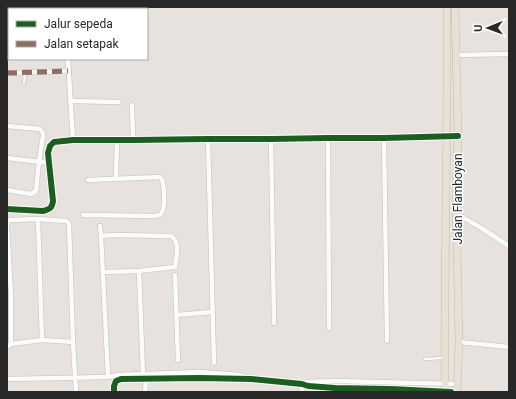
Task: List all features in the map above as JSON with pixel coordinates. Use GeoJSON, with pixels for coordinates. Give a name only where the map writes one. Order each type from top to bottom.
{"type":"FeatureCollection","features":[{"type":"Feature","properties":{"kind":"main road","name":"Jalan Flamboyan"},"geometry":{"type":"LineString","coordinates":[[445,392],[447,7]]}},
{"type":"Feature","properties":{"kind":"main road","name":"Jalan Flamboyan"},"geometry":{"type":"LineString","coordinates":[[455,7],[458,136],[456,196],[459,342],[457,392]]}},
{"type":"Feature","properties":{"kind":"main road"},"geometry":{"type":"LineString","coordinates":[[446,197],[456,196]]}},
{"type":"Feature","properties":{"kind":"street"},"geometry":{"type":"LineString","coordinates":[[455,55],[509,54]]}},
{"type":"Feature","properties":{"kind":"street"},"geometry":{"type":"LineString","coordinates":[[68,60],[72,140]]}},
{"type":"Feature","properties":{"kind":"street"},"geometry":{"type":"LineString","coordinates":[[7,73],[68,71]]}},
{"type":"Feature","properties":{"kind":"street"},"geometry":{"type":"LineString","coordinates":[[70,101],[119,102]]}},
{"type":"Feature","properties":{"kind":"street"},"geometry":{"type":"LineString","coordinates":[[132,105],[133,140]]}},
{"type":"Feature","properties":{"kind":"street"},"geometry":{"type":"LineString","coordinates":[[7,126],[40,129],[43,133],[36,191],[31,194],[7,190]]}},
{"type":"Feature","properties":{"kind":"street"},"geometry":{"type":"LineString","coordinates":[[7,209],[43,211],[52,207],[53,201],[49,149],[54,142],[72,140],[384,138],[458,136]]}},
{"type":"Feature","properties":{"kind":"street"},"geometry":{"type":"LineString","coordinates":[[328,138],[330,328]]}},
{"type":"Feature","properties":{"kind":"street"},"geometry":{"type":"LineString","coordinates":[[384,138],[387,341]]}},
{"type":"Feature","properties":{"kind":"street"},"geometry":{"type":"LineString","coordinates":[[208,139],[214,363]]}},
{"type":"Feature","properties":{"kind":"street"},"geometry":{"type":"LineString","coordinates":[[271,139],[274,323]]}},
{"type":"Feature","properties":{"kind":"street"},"geometry":{"type":"LineString","coordinates":[[116,178],[117,140]]}},
{"type":"Feature","properties":{"kind":"street"},"geometry":{"type":"LineString","coordinates":[[7,158],[49,163]]}},
{"type":"Feature","properties":{"kind":"street"},"geometry":{"type":"LineString","coordinates":[[83,215],[155,216],[161,213],[164,200],[162,179],[159,177],[88,180]]}},
{"type":"Feature","properties":{"kind":"street"},"geometry":{"type":"LineString","coordinates":[[457,214],[509,246]]}},
{"type":"Feature","properties":{"kind":"street"},"geometry":{"type":"LineString","coordinates":[[38,219],[42,340]]}},
{"type":"Feature","properties":{"kind":"street"},"geometry":{"type":"LineString","coordinates":[[72,342],[42,340],[9,345],[11,294],[7,226],[10,220],[38,219],[66,221],[69,223],[72,342],[76,392]]}},
{"type":"Feature","properties":{"kind":"street"},"geometry":{"type":"LineString","coordinates":[[100,226],[108,377]]}},
{"type":"Feature","properties":{"kind":"street"},"geometry":{"type":"LineString","coordinates":[[101,236],[171,236],[175,238],[177,243],[175,267],[139,271],[103,272]]}},
{"type":"Feature","properties":{"kind":"street"},"geometry":{"type":"LineString","coordinates":[[139,271],[143,374]]}},
{"type":"Feature","properties":{"kind":"street"},"geometry":{"type":"LineString","coordinates":[[175,275],[178,360]]}},
{"type":"Feature","properties":{"kind":"street"},"geometry":{"type":"LineString","coordinates":[[177,315],[212,312]]}},
{"type":"Feature","properties":{"kind":"street"},"geometry":{"type":"LineString","coordinates":[[459,342],[509,347]]}},
{"type":"Feature","properties":{"kind":"street"},"geometry":{"type":"LineString","coordinates":[[200,372],[200,378]]}},
{"type":"Feature","properties":{"kind":"street"},"geometry":{"type":"LineString","coordinates":[[7,379],[108,377],[117,375],[200,372],[240,375],[251,379]]}},
{"type":"Feature","properties":{"kind":"street"},"geometry":{"type":"LineString","coordinates":[[114,392],[116,381],[122,379],[200,378],[251,379],[302,384],[335,390],[390,389],[451,392]]}},
{"type":"Feature","properties":{"kind":"street"},"geometry":{"type":"LineString","coordinates":[[145,392],[146,379]]}},
{"type":"Feature","properties":{"kind":"street"},"geometry":{"type":"LineString","coordinates":[[302,384],[308,382],[335,381],[457,384]]}},
{"type":"Feature","properties":{"kind":"street"},"geometry":{"type":"LineString","coordinates":[[335,381],[335,390]]}},
{"type":"Feature","properties":{"kind":"street"},"geometry":{"type":"LineString","coordinates":[[302,384],[302,392]]}},
{"type":"Feature","properties":{"kind":"lane"},"geometry":{"type":"LineString","coordinates":[[24,83],[25,73]]}},
{"type":"Feature","properties":{"kind":"lane"},"geometry":{"type":"LineString","coordinates":[[425,359],[445,358]]}},
{"type":"Feature","properties":{"kind":"marked path"},"geometry":{"type":"LineString","coordinates":[[7,73],[68,71]]}},
{"type":"Feature","properties":{"kind":"cycle path"},"geometry":{"type":"LineString","coordinates":[[7,209],[43,211],[51,207],[53,201],[48,153],[50,146],[54,142],[73,140],[384,138],[458,136]]}},
{"type":"Feature","properties":{"kind":"cycle path"},"geometry":{"type":"LineString","coordinates":[[114,392],[116,381],[121,379],[200,378],[251,379],[335,388],[451,392]]}}]}
